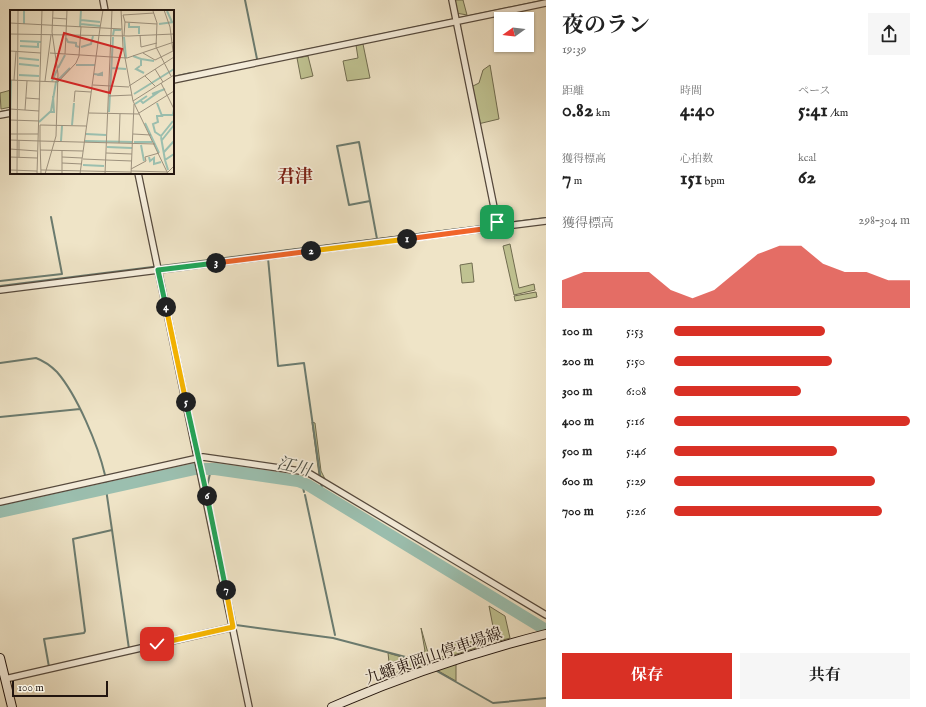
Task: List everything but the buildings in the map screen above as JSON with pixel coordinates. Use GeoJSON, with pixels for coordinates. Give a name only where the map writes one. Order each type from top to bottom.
{"type":"FeatureCollection","features":[{"type":"Feature","properties":{"kind":"main road","name":"九蟠東岡山停車場線"},"geometry":{"type":"LineString","coordinates":[[332,707],[415,672],[480,651],[542,635]]}},
{"type":"Feature","properties":{"kind":"main road"},"geometry":{"type":"LineString","coordinates":[[0,658],[3,676],[12,707]]}},
{"type":"Feature","properties":{"kind":"street"},"geometry":{"type":"LineString","coordinates":[[103,0],[105,10]]}},
{"type":"Feature","properties":{"kind":"street"},"geometry":{"type":"LineString","coordinates":[[452,0],[497,225]]}},
{"type":"Feature","properties":{"kind":"street"},"geometry":{"type":"LineString","coordinates":[[174,80],[456,20],[546,3]]}},
{"type":"Feature","properties":{"kind":"street"},"geometry":{"type":"LineString","coordinates":[[0,115],[10,113]]}},
{"type":"Feature","properties":{"kind":"street"},"geometry":{"type":"LineString","coordinates":[[138,174],[249,707]]}},
{"type":"Feature","properties":{"kind":"street"},"geometry":{"type":"LineString","coordinates":[[0,290],[158,268],[497,225],[546,222]]}},
{"type":"Feature","properties":{"kind":"street"},"geometry":{"type":"LineString","coordinates":[[0,502],[198,460],[216,458],[306,472],[546,615]]}},
{"type":"Feature","properties":{"kind":"street"},"geometry":{"type":"LineString","coordinates":[[3,676],[233,627]]}},
{"type":"Feature","properties":{"kind":"green space"},"geometry":{"type":"Polygon","coordinates":[[[453,0],[463,0],[467,15],[456,13],[453,0]]]}},
{"type":"Feature","properties":{"kind":"green space"},"geometry":{"type":"Polygon","coordinates":[[[363,44],[370,78],[347,81],[343,61],[358,58],[356,45],[363,44]]]}},
{"type":"Feature","properties":{"kind":"green space"},"geometry":{"type":"Polygon","coordinates":[[[308,56],[313,76],[301,79],[297,58],[308,56]]]}},
{"type":"Feature","properties":{"kind":"green space"},"geometry":{"type":"Polygon","coordinates":[[[490,65],[499,119],[478,124],[471,87],[479,83],[483,70],[490,65]]]}},
{"type":"Feature","properties":{"kind":"green space"},"geometry":{"type":"Polygon","coordinates":[[[10,90],[10,107],[1,109],[0,93],[10,90]]]}},
{"type":"Feature","properties":{"kind":"green space"},"geometry":{"type":"Polygon","coordinates":[[[510,244],[519,288],[534,284],[535,290],[514,295],[503,246],[510,244]]]}},
{"type":"Feature","properties":{"kind":"green space"},"geometry":{"type":"Polygon","coordinates":[[[472,263],[474,282],[462,283],[460,265],[472,263]]]}},
{"type":"Feature","properties":{"kind":"green space"},"geometry":{"type":"Polygon","coordinates":[[[536,292],[537,297],[515,301],[514,296],[536,292]]]}},
{"type":"Feature","properties":{"kind":"green space"},"geometry":{"type":"Polygon","coordinates":[[[312,422],[315,423],[321,471],[325,479],[319,475],[312,422]]]}},
{"type":"Feature","properties":{"kind":"green space"},"geometry":{"type":"Polygon","coordinates":[[[489,606],[505,616],[510,638],[496,642],[489,606]]]}},
{"type":"Feature","properties":{"kind":"green space"},"geometry":{"type":"Polygon","coordinates":[[[421,628],[430,660],[452,654],[451,644],[477,641],[479,647],[431,662],[414,656],[425,651],[421,628]]]}},
{"type":"Feature","properties":{"kind":"green space"},"geometry":{"type":"Polygon","coordinates":[[[388,653],[424,665],[392,677],[391,675],[400,671],[398,661],[389,662],[388,653]]]}},
{"type":"Feature","properties":{"kind":"green space"},"geometry":{"type":"Polygon","coordinates":[[[456,661],[456,681],[435,669],[456,661]]]}},
{"type":"Feature","properties":{"kind":"waterway"},"geometry":{"type":"LineString","coordinates":[[245,0],[257,59]]}},
{"type":"Feature","properties":{"kind":"waterway"},"geometry":{"type":"LineString","coordinates":[[219,68],[546,0]]}},
{"type":"Feature","properties":{"kind":"waterway"},"geometry":{"type":"LineString","coordinates":[[174,77],[191,73]]}},
{"type":"Feature","properties":{"kind":"waterway"},"geometry":{"type":"LineString","coordinates":[[0,112],[10,110]]}},
{"type":"Feature","properties":{"kind":"waterway"},"geometry":{"type":"LineString","coordinates":[[370,201],[349,205],[337,146],[359,142],[377,239]]}},
{"type":"Feature","properties":{"kind":"waterway"},"geometry":{"type":"LineString","coordinates":[[0,281],[62,274],[51,217]]}},
{"type":"Feature","properties":{"kind":"waterway"},"geometry":{"type":"LineString","coordinates":[[0,286],[546,218]]}},
{"type":"Feature","properties":{"kind":"waterway"},"geometry":{"type":"LineString","coordinates":[[268,258],[278,366],[304,363],[320,475]]}},
{"type":"Feature","properties":{"kind":"waterway"},"geometry":{"type":"LineString","coordinates":[[0,363],[36,358],[57,372],[65,382],[86,421],[105,475]]}},
{"type":"Feature","properties":{"kind":"waterway"},"geometry":{"type":"LineString","coordinates":[[0,417],[80,409]]}},
{"type":"Feature","properties":{"kind":"waterway","name":"江川"},"geometry":{"type":"LineString","coordinates":[[0,512],[195,469],[215,469],[298,481],[308,485],[546,630]]}},
{"type":"Feature","properties":{"kind":"waterway"},"geometry":{"type":"LineString","coordinates":[[211,469],[207,487],[236,625],[333,638],[417,660],[425,664]]}},
{"type":"Feature","properties":{"kind":"waterway","name":"江川"},"geometry":{"type":"LineString","coordinates":[[106,482],[108,488]]}},
{"type":"Feature","properties":{"kind":"waterway"},"geometry":{"type":"LineString","coordinates":[[302,483],[304,492]]}},
{"type":"Feature","properties":{"kind":"waterway"},"geometry":{"type":"LineString","coordinates":[[321,483],[323,494]]}},
{"type":"Feature","properties":{"kind":"waterway"},"geometry":{"type":"LineString","coordinates":[[49,667],[44,639],[84,633],[85,631],[73,539],[112,530],[106,489]]}},
{"type":"Feature","properties":{"kind":"waterway"},"geometry":{"type":"LineString","coordinates":[[305,495],[335,635]]}},
{"type":"Feature","properties":{"kind":"waterway"},"geometry":{"type":"LineString","coordinates":[[112,530],[129,649]]}},
{"type":"Feature","properties":{"kind":"waterway"},"geometry":{"type":"LineString","coordinates":[[435,670],[493,703],[546,698]]}},
{"type":"Feature","properties":{"kind":"district","name":"君津"},"geometry":{"type":"Point","coordinates":[295,176]}},
{"type":"Feature","properties":{"kind":"route"},"geometry":{"type":"LineString","coordinates":[[157,644],[233,627],[158,270],[498,227],[497,222]]}}]}
